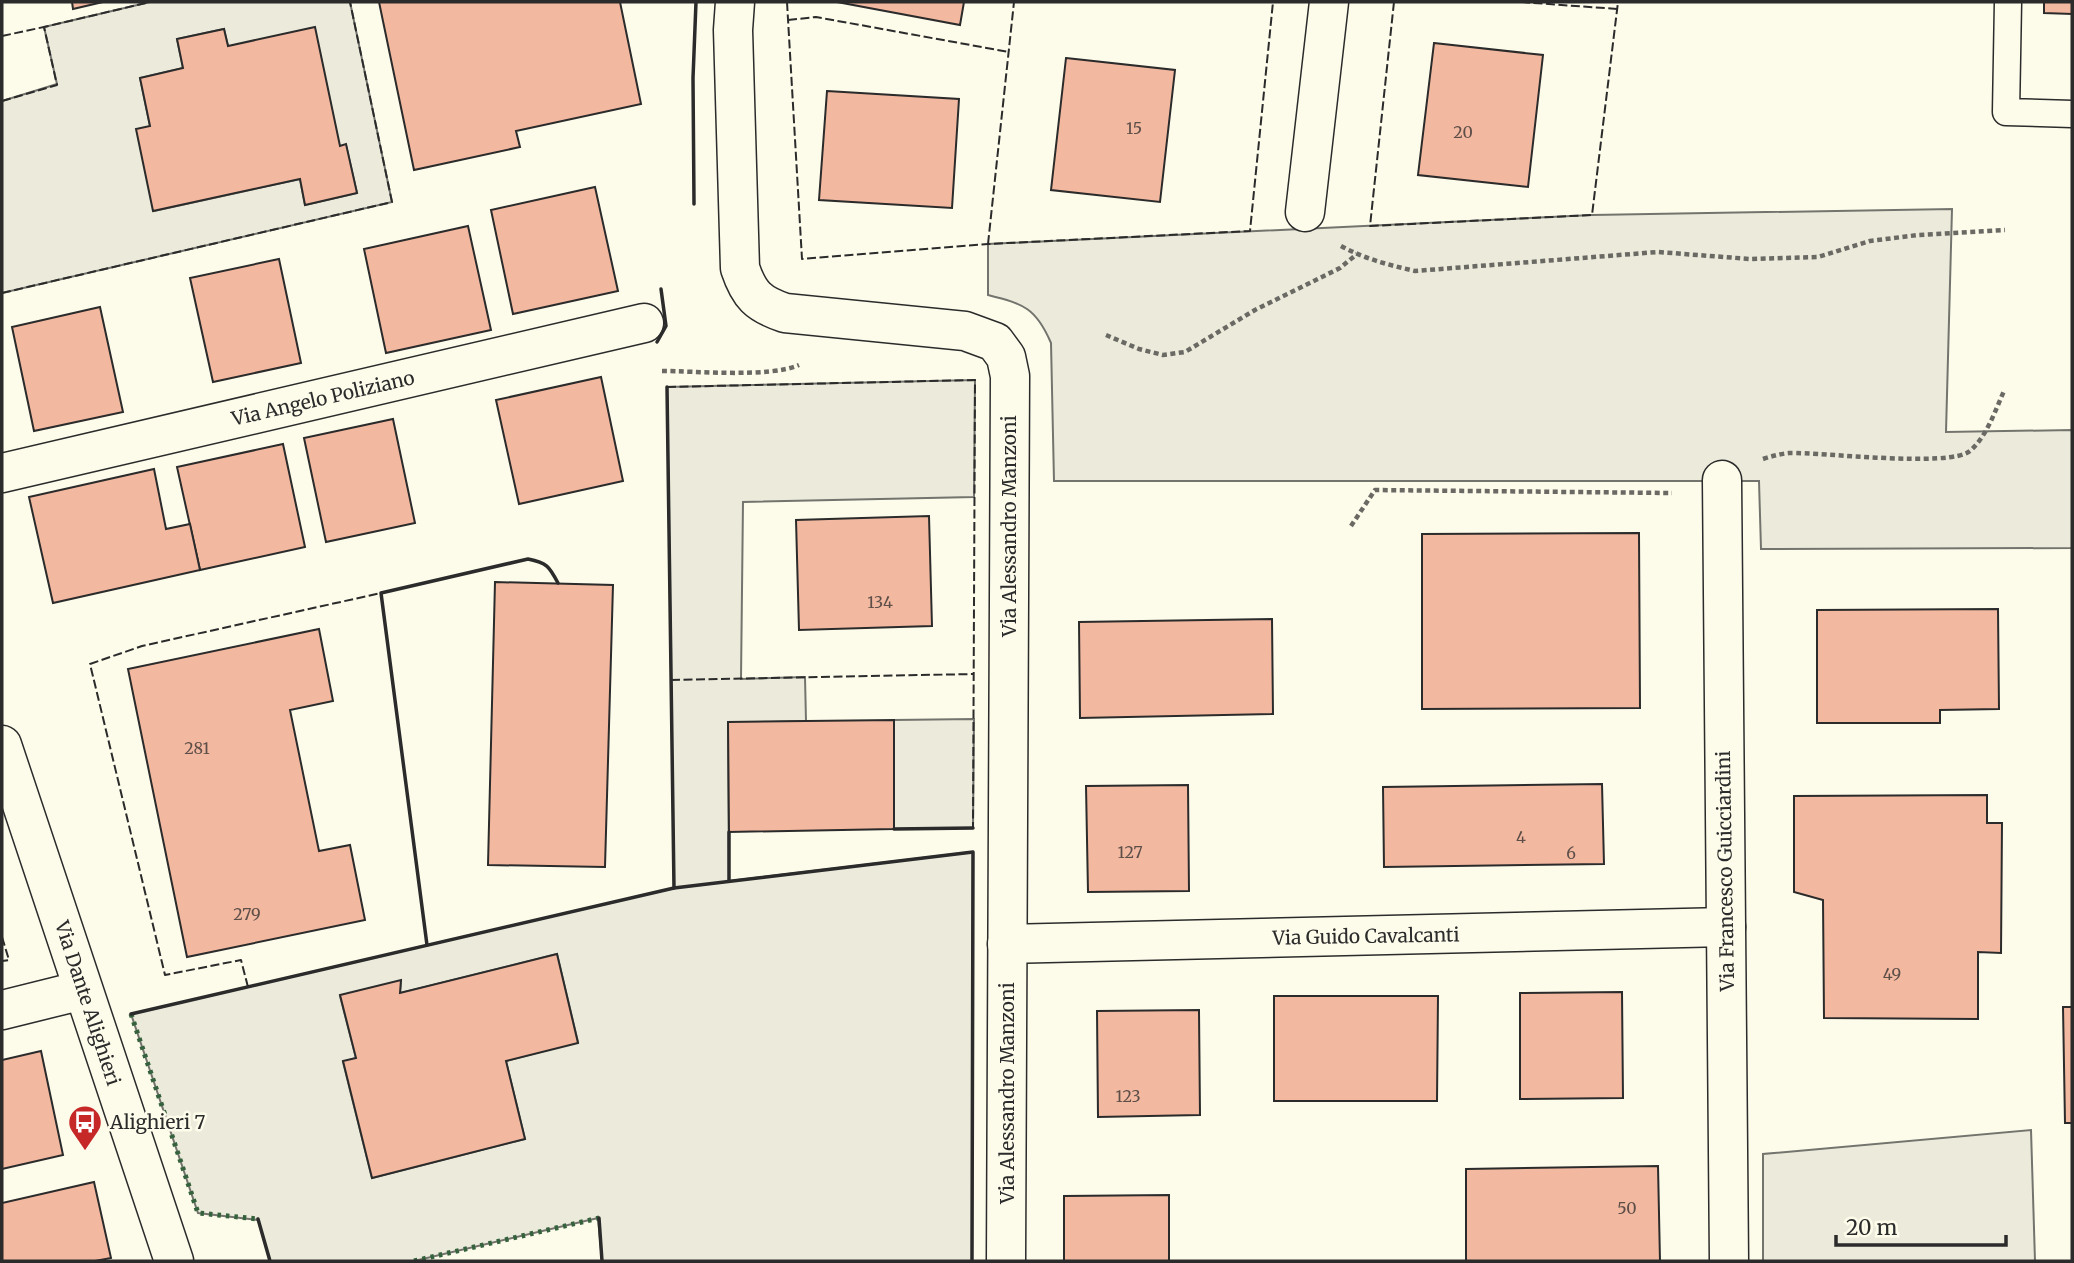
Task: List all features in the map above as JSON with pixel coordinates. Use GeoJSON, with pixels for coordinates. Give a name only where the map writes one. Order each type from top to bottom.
{"type":"FeatureCollection","features":[{"type":"Feature","properties":{"kind":"street","name":"Via Alessandro Manzoni"},"geometry":{"type":"LineString","coordinates":[[735,2],[733,30],[740,268],[746,285],[757,299],[785,313],[965,331],[995,342],[1006,357],[1010,376],[1006,1261]]}},
{"type":"Feature","properties":{"kind":"street"},"geometry":{"type":"LineString","coordinates":[[1305,212],[1329,2]]}},
{"type":"Feature","properties":{"kind":"street","name":"Via Angelo Poliziano"},"geometry":{"type":"LineString","coordinates":[[2,473],[644,323]]}},
{"type":"Feature","properties":{"kind":"street","name":"Via Francesco Guicciardini"},"geometry":{"type":"LineString","coordinates":[[1722,487],[1729,1261]]}},
{"type":"Feature","properties":{"kind":"street","name":"Via Dante Alighieri"},"geometry":{"type":"LineString","coordinates":[[2,745],[174,1261]]}},
{"type":"Feature","properties":{"kind":"street","name":"Via Guido Cavalcanti"},"geometry":{"type":"LineString","coordinates":[[1007,944],[1726,927]]}},
{"type":"Feature","properties":{"kind":"street"},"geometry":{"type":"LineString","coordinates":[[2,1010],[83,990]]}},
{"type":"Feature","properties":{"kind":"lane"},"geometry":{"type":"LineString","coordinates":[[2008,2],[2006,112],[2072,114]]}},
{"type":"Feature","properties":{"kind":"path"},"geometry":{"type":"LineString","coordinates":[[1305,212],[1336,243],[1382,264],[1415,271],[1658,252],[1750,259],[1818,257],[1870,241],[2005,230]]}},
{"type":"Feature","properties":{"kind":"path"},"geometry":{"type":"LineString","coordinates":[[1106,335],[1139,349],[1163,355],[1185,352],[1255,310],[1340,268],[1357,254]]}},
{"type":"Feature","properties":{"kind":"path"},"geometry":{"type":"LineString","coordinates":[[661,371],[731,372]]}},
{"type":"Feature","properties":{"kind":"path"},"geometry":{"type":"LineString","coordinates":[[1352,526],[1375,491],[1722,487],[1758,461],[1788,453],[1896,459],[1945,457],[1967,453],[1980,440],[2004,391]]}},
{"type":"Feature","properties":{"kind":"shaded area"},"geometry":{"type":"Polygon","coordinates":[[[150,2],[350,2],[392,202],[2,293],[2,101],[57,84],[44,27],[150,2]],[[224,29],[177,39],[183,68],[140,78],[150,126],[154,211],[300,179],[305,205],[357,193],[346,145],[340,146],[228,46],[224,29]]]}},
{"type":"Feature","properties":{"kind":"shaded area"},"geometry":{"type":"Polygon","coordinates":[[[1952,209],[1946,432],[2072,430],[2072,548],[1761,549],[1759,481],[1054,481],[1051,343],[1040,322],[1027,309],[1011,301],[988,295],[988,244],[1592,215],[1952,209]]]}},
{"type":"Feature","properties":{"kind":"shaded area"},"geometry":{"type":"Polygon","coordinates":[[[975,380],[974,497],[743,502],[741,679],[805,677],[806,721],[728,723],[729,881],[973,852],[972,1261],[602,1261],[598,1218],[414,1261],[270,1261],[258,1220],[198,1213],[131,1014],[674,888],[667,387],[975,380]],[[557,954],[400,993],[401,981],[340,996],[356,1058],[343,1062],[372,1178],[525,1139],[506,1061],[578,1042],[557,954]]]}},
{"type":"Feature","properties":{"kind":"shaded area"},"geometry":{"type":"Polygon","coordinates":[[[974,719],[973,828],[894,829],[894,720],[974,719]]]}},
{"type":"Feature","properties":{"kind":"shaded area"},"geometry":{"type":"Polygon","coordinates":[[[2031,1130],[2035,1261],[1763,1261],[1763,1154],[2031,1130]]]}},
{"type":"Feature","properties":{"kind":"building"},"geometry":{"type":"Polygon","coordinates":[[[72,2],[103,2],[73,9],[72,2]]]}},
{"type":"Feature","properties":{"kind":"building"},"geometry":{"type":"Polygon","coordinates":[[[379,2],[620,2],[641,104],[516,131],[520,147],[414,170],[379,2]]]}},
{"type":"Feature","properties":{"kind":"building"},"geometry":{"type":"Polygon","coordinates":[[[837,2],[964,2],[960,25],[837,2]]]}},
{"type":"Feature","properties":{"kind":"building"},"geometry":{"type":"Polygon","coordinates":[[[2044,2],[2072,2],[2072,14],[2044,13],[2044,2]]]}},
{"type":"Feature","properties":{"kind":"building"},"geometry":{"type":"Polygon","coordinates":[[[315,27],[340,146],[346,144],[357,193],[305,205],[300,179],[153,211],[136,129],[150,126],[140,78],[183,68],[177,39],[224,29],[228,46],[315,27]]]}},
{"type":"Feature","properties":{"kind":"building"},"geometry":{"type":"Polygon","coordinates":[[[1434,43],[1543,55],[1528,187],[1418,175],[1434,43]]]}},
{"type":"Feature","properties":{"kind":"building"},"geometry":{"type":"Polygon","coordinates":[[[1066,58],[1175,70],[1160,202],[1051,190],[1066,58]]]}},
{"type":"Feature","properties":{"kind":"building"},"geometry":{"type":"Polygon","coordinates":[[[827,91],[959,99],[952,208],[819,200],[827,91]]]}},
{"type":"Feature","properties":{"kind":"building"},"geometry":{"type":"Polygon","coordinates":[[[595,187],[618,291],[513,314],[491,210],[595,187]]]}},
{"type":"Feature","properties":{"kind":"building"},"geometry":{"type":"Polygon","coordinates":[[[468,226],[491,330],[386,353],[364,249],[468,226]]]}},
{"type":"Feature","properties":{"kind":"building"},"geometry":{"type":"Polygon","coordinates":[[[279,259],[301,363],[213,382],[190,278],[279,259]]]}},
{"type":"Feature","properties":{"kind":"building"},"geometry":{"type":"Polygon","coordinates":[[[100,307],[123,412],[34,431],[12,327],[100,307]]]}},
{"type":"Feature","properties":{"kind":"building"},"geometry":{"type":"Polygon","coordinates":[[[601,377],[623,481],[519,504],[496,400],[601,377]]]}},
{"type":"Feature","properties":{"kind":"building"},"geometry":{"type":"Polygon","coordinates":[[[393,419],[415,523],[326,542],[304,438],[393,419]]]}},
{"type":"Feature","properties":{"kind":"building"},"geometry":{"type":"Polygon","coordinates":[[[283,444],[305,547],[200,570],[177,467],[283,444]]]}},
{"type":"Feature","properties":{"kind":"building"},"geometry":{"type":"Polygon","coordinates":[[[154,469],[166,529],[190,524],[200,570],[53,603],[29,497],[154,469]]]}},
{"type":"Feature","properties":{"kind":"building"},"geometry":{"type":"Polygon","coordinates":[[[929,516],[932,626],[799,630],[796,520],[929,516]]]}},
{"type":"Feature","properties":{"kind":"building"},"geometry":{"type":"Polygon","coordinates":[[[1639,533],[1640,708],[1422,709],[1422,534],[1639,533]]]}},
{"type":"Feature","properties":{"kind":"building"},"geometry":{"type":"Polygon","coordinates":[[[495,582],[613,585],[605,867],[488,865],[495,582]]]}},
{"type":"Feature","properties":{"kind":"building"},"geometry":{"type":"Polygon","coordinates":[[[1998,609],[1999,709],[1940,710],[1940,723],[1817,723],[1817,610],[1998,609]]]}},
{"type":"Feature","properties":{"kind":"building"},"geometry":{"type":"Polygon","coordinates":[[[1272,619],[1273,714],[1080,718],[1079,622],[1272,619]]]}},
{"type":"Feature","properties":{"kind":"building"},"geometry":{"type":"Polygon","coordinates":[[[319,629],[333,701],[290,710],[319,851],[350,845],[365,920],[187,957],[128,669],[319,629]]]}},
{"type":"Feature","properties":{"kind":"building"},"geometry":{"type":"Polygon","coordinates":[[[894,720],[894,829],[729,832],[728,722],[894,720]]]}},
{"type":"Feature","properties":{"kind":"building"},"geometry":{"type":"Polygon","coordinates":[[[1602,784],[1604,864],[1384,867],[1383,787],[1602,784]]]}},
{"type":"Feature","properties":{"kind":"building"},"geometry":{"type":"Polygon","coordinates":[[[1188,785],[1189,891],[1088,892],[1086,786],[1188,785]]]}},
{"type":"Feature","properties":{"kind":"building"},"geometry":{"type":"Polygon","coordinates":[[[1987,795],[1987,823],[2002,823],[2001,953],[1978,952],[1978,1019],[1824,1018],[1823,900],[1794,892],[1794,796],[1987,795]]]}},
{"type":"Feature","properties":{"kind":"building"},"geometry":{"type":"Polygon","coordinates":[[[557,954],[578,1043],[506,1061],[525,1139],[372,1178],[343,1061],[356,1058],[340,995],[401,980],[400,993],[557,954]]]}},
{"type":"Feature","properties":{"kind":"building"},"geometry":{"type":"Polygon","coordinates":[[[1622,992],[1623,1098],[1520,1099],[1520,993],[1622,992]]]}},
{"type":"Feature","properties":{"kind":"building"},"geometry":{"type":"Polygon","coordinates":[[[1274,996],[1438,996],[1437,1101],[1274,1101],[1274,996]]]}},
{"type":"Feature","properties":{"kind":"building"},"geometry":{"type":"Polygon","coordinates":[[[2063,1007],[2072,1007],[2072,1123],[2065,1123],[2063,1007]]]}},
{"type":"Feature","properties":{"kind":"building"},"geometry":{"type":"Polygon","coordinates":[[[1199,1010],[1200,1115],[1098,1117],[1097,1011],[1199,1010]]]}},
{"type":"Feature","properties":{"kind":"building"},"geometry":{"type":"Polygon","coordinates":[[[41,1051],[63,1155],[2,1169],[2,1060],[41,1051]]]}},
{"type":"Feature","properties":{"kind":"building"},"geometry":{"type":"Polygon","coordinates":[[[1658,1166],[1660,1261],[1466,1261],[1466,1169],[1658,1166]]]}},
{"type":"Feature","properties":{"kind":"building"},"geometry":{"type":"Polygon","coordinates":[[[94,1182],[111,1258],[95,1261],[2,1261],[2,1203],[94,1182]]]}},
{"type":"Feature","properties":{"kind":"building"},"geometry":{"type":"Polygon","coordinates":[[[1169,1195],[1169,1261],[1064,1261],[1064,1196],[1169,1195]]]}},
{"type":"Feature","properties":{"kind":"hedge"},"geometry":{"type":"LineString","coordinates":[[131,1014],[198,1213],[258,1219]]}},
{"type":"Feature","properties":{"kind":"hedge"},"geometry":{"type":"LineString","coordinates":[[414,1261],[599,1218]]}},
{"type":"Feature","properties":{"kind":"fence"},"geometry":{"type":"LineString","coordinates":[[2,101],[57,85],[44,27],[150,2]]}},
{"type":"Feature","properties":{"kind":"fence"},"geometry":{"type":"LineString","coordinates":[[2,293],[392,202],[350,2]]}},
{"type":"Feature","properties":{"kind":"fence"},"geometry":{"type":"LineString","coordinates":[[787,2],[802,259],[988,244],[1250,231],[1273,2]]}},
{"type":"Feature","properties":{"kind":"fence"},"geometry":{"type":"LineString","coordinates":[[988,244],[1014,2]]}},
{"type":"Feature","properties":{"kind":"fence"},"geometry":{"type":"LineString","coordinates":[[1394,2],[1370,226],[1592,215],[1618,2]]}},
{"type":"Feature","properties":{"kind":"fence"},"geometry":{"type":"LineString","coordinates":[[1521,2],[1617,9]]}},
{"type":"Feature","properties":{"kind":"fence"},"geometry":{"type":"LineString","coordinates":[[788,20],[816,17],[1009,52]]}},
{"type":"Feature","properties":{"kind":"fence"},"geometry":{"type":"LineString","coordinates":[[2,36],[44,27]]}},
{"type":"Feature","properties":{"kind":"fence"},"geometry":{"type":"LineString","coordinates":[[667,387],[975,380],[973,828]]}},
{"type":"Feature","properties":{"kind":"fence"},"geometry":{"type":"LineString","coordinates":[[248,987],[241,960],[165,975],[90,664],[142,646],[381,593]]}},
{"type":"Feature","properties":{"kind":"fence"},"geometry":{"type":"LineString","coordinates":[[671,680],[974,674]]}},
{"type":"Feature","properties":{"kind":"fence"},"geometry":{"type":"LineString","coordinates":[[2,937],[9,960],[2,961]]}},
{"type":"Feature","properties":{"kind":"wall"},"geometry":{"type":"LineString","coordinates":[[694,204],[693,78],[696,2]]}},
{"type":"Feature","properties":{"kind":"wall"},"geometry":{"type":"LineString","coordinates":[[657,342],[666,326],[661,289]]}},
{"type":"Feature","properties":{"kind":"wall"},"geometry":{"type":"LineString","coordinates":[[667,387],[674,888]]}},
{"type":"Feature","properties":{"kind":"wall"},"geometry":{"type":"LineString","coordinates":[[427,945],[381,593],[528,559],[547,566],[558,583]]}},
{"type":"Feature","properties":{"kind":"wall"},"geometry":{"type":"LineString","coordinates":[[894,829],[973,828]]}},
{"type":"Feature","properties":{"kind":"wall"},"geometry":{"type":"LineString","coordinates":[[729,832],[729,881]]}},
{"type":"Feature","properties":{"kind":"wall"},"geometry":{"type":"LineString","coordinates":[[131,1014],[674,888],[973,852],[972,1261]]}},
{"type":"Feature","properties":{"kind":"wall"},"geometry":{"type":"LineString","coordinates":[[599,1218],[602,1261]]}},
{"type":"Feature","properties":{"kind":"wall"},"geometry":{"type":"LineString","coordinates":[[258,1219],[270,1261]]}},
{"type":"Feature","properties":{"kind":"place","name":"Alighieri 7"},"geometry":{"type":"Point","coordinates":[85,1152]}}]}
